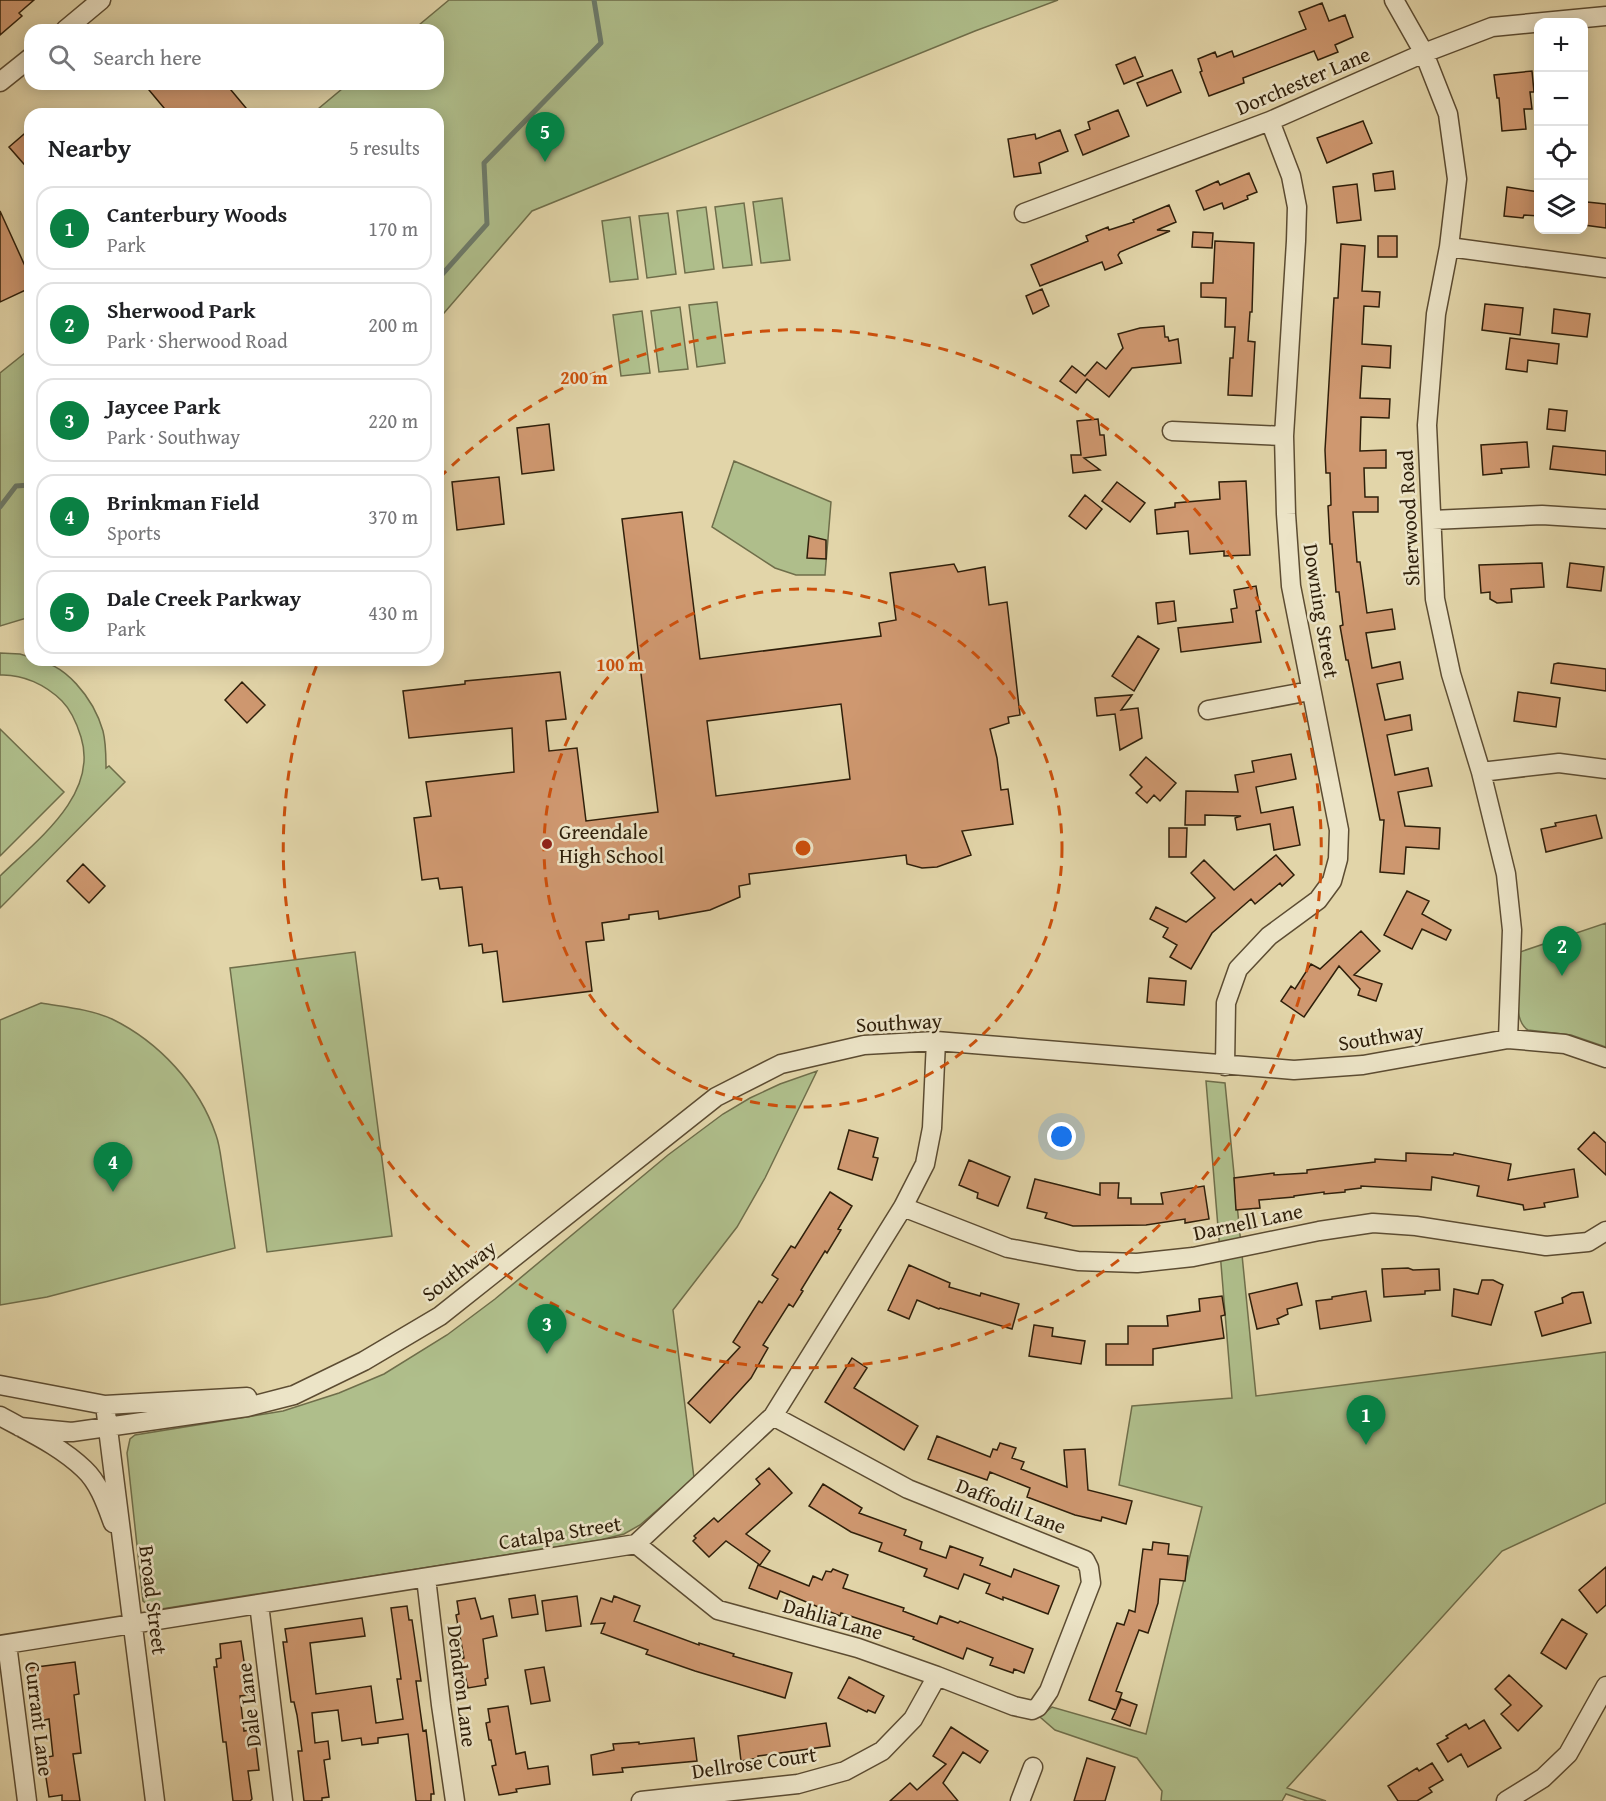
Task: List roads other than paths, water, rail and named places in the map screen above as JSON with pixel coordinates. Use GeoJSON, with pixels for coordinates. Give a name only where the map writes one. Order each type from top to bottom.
{"type":"FeatureCollection","features":[{"type":"Feature","properties":{"kind":"street"},"geometry":{"type":"LineString","coordinates":[[71,24],[101,0]]}},
{"type":"Feature","properties":{"kind":"street","name":"Sherwood Road"},"geometry":{"type":"LineString","coordinates":[[1394,0],[1424,53],[1448,114],[1457,179],[1449,247],[1436,314],[1427,425],[1435,599],[1451,674],[1481,772],[1506,874],[1512,930],[1508,1039]]}},
{"type":"Feature","properties":{"kind":"street","name":"Dorchester Lane"},"geometry":{"type":"LineString","coordinates":[[1024,213],[1270,121],[1424,53],[1492,27],[1606,16]]}},
{"type":"Feature","properties":{"kind":"street"},"geometry":{"type":"LineString","coordinates":[[0,82],[24,63]]}},
{"type":"Feature","properties":{"kind":"street","name":"Downing Street"},"geometry":{"type":"LineString","coordinates":[[1225,1066],[1226,1003],[1238,969],[1269,936],[1318,900],[1332,881],[1338,859],[1339,830],[1291,586],[1284,436],[1297,207],[1291,176],[1270,121]]}},
{"type":"Feature","properties":{"kind":"street"},"geometry":{"type":"LineString","coordinates":[[1449,247],[1606,268]]}},
{"type":"Feature","properties":{"kind":"street"},"geometry":{"type":"LineString","coordinates":[[1172,431],[1284,436]]}},
{"type":"Feature","properties":{"kind":"street"},"geometry":{"type":"LineString","coordinates":[[1432,520],[1542,515],[1606,519]]}},
{"type":"Feature","properties":{"kind":"street"},"geometry":{"type":"LineString","coordinates":[[1208,710],[1310,691]]}},
{"type":"Feature","properties":{"kind":"street"},"geometry":{"type":"LineString","coordinates":[[1481,772],[1559,763],[1606,769]]}},
{"type":"Feature","properties":{"kind":"street","name":"Southway"},"geometry":{"type":"LineString","coordinates":[[20,1427],[72,1432],[108,1428],[247,1407],[294,1395],[364,1361],[440,1316],[716,1096],[781,1064],[864,1045],[936,1041],[1294,1070],[1363,1065],[1508,1039],[1565,1044],[1606,1058]]}},
{"type":"Feature","properties":{"kind":"street","name":"Catalpa Street"},"geometry":{"type":"LineString","coordinates":[[3,1644],[636,1544],[773,1416],[903,1207],[925,1164],[932,1128],[936,1041]]}},
{"type":"Feature","properties":{"kind":"street","name":"Darnell Lane"},"geometry":{"type":"LineString","coordinates":[[903,1207],[1008,1248],[1078,1261],[1137,1263],[1193,1257],[1319,1231],[1373,1223],[1416,1226],[1546,1246],[1588,1242],[1606,1231]]}},
{"type":"Feature","properties":{"kind":"street","name":"Southway"},"geometry":{"type":"LineString","coordinates":[[0,1385],[105,1405],[294,1395]]}},
{"type":"Feature","properties":{"kind":"street","name":"Broad Street"},"geometry":{"type":"LineString","coordinates":[[105,1405],[155,1801]]}},
{"type":"Feature","properties":{"kind":"street","name":"Southway"},"geometry":{"type":"LineString","coordinates":[[0,1416],[54,1446],[85,1470],[102,1495],[124,1550]]}},
{"type":"Feature","properties":{"kind":"street","name":"Daffodil Lane"},"geometry":{"type":"LineString","coordinates":[[773,1416],[908,1489],[1085,1560],[1089,1568],[1090,1582],[1049,1691],[1038,1707],[1032,1710]]}},
{"type":"Feature","properties":{"kind":"street","name":"Dahlia Lane"},"geometry":{"type":"LineString","coordinates":[[636,1544],[718,1610],[858,1648],[1014,1706],[1032,1710]]}},
{"type":"Feature","properties":{"kind":"street","name":"Dendron Lane"},"geometry":{"type":"LineString","coordinates":[[426,1578],[455,1801]]}},
{"type":"Feature","properties":{"kind":"street","name":"Dale Lane"},"geometry":{"type":"LineString","coordinates":[[259,1604],[283,1801]]}},
{"type":"Feature","properties":{"kind":"street","name":"Currant Lane"},"geometry":{"type":"LineString","coordinates":[[3,1644],[27,1801]]}},
{"type":"Feature","properties":{"kind":"street","name":"Dellrose Court"},"geometry":{"type":"LineString","coordinates":[[641,1801],[798,1784],[845,1771],[882,1751],[905,1728],[913,1719],[937,1676]]}},
{"type":"Feature","properties":{"kind":"street"},"geometry":{"type":"LineString","coordinates":[[1506,1801],[1543,1778],[1568,1754],[1606,1686]]}},
{"type":"Feature","properties":{"kind":"street"},"geometry":{"type":"LineString","coordinates":[[1020,1801],[1033,1767]]}},
{"type":"Feature","properties":{"kind":"waterway"},"geometry":{"type":"LineString","coordinates":[[444,272],[487,224],[484,163],[601,43],[594,0]]}},
{"type":"Feature","properties":{"kind":"waterway"},"geometry":{"type":"LineString","coordinates":[[0,507],[16,486],[24,485]]}},
{"type":"Feature","properties":{"kind":"place","name":"Dale Creek Parkway"},"geometry":{"type":"Point","coordinates":[545,162]}},
{"type":"Feature","properties":{"kind":"place","name":"Greendale High School"},"geometry":{"type":"Point","coordinates":[547,844]}},
{"type":"Feature","properties":{"kind":"place","name":"Sherwood Park"},"geometry":{"type":"Point","coordinates":[1562,976]}},
{"type":"Feature","properties":{"kind":"place","name":"Brinkman Field"},"geometry":{"type":"Point","coordinates":[113,1192]}},
{"type":"Feature","properties":{"kind":"place","name":"Jaycee Park"},"geometry":{"type":"Point","coordinates":[547,1354]}},
{"type":"Feature","properties":{"kind":"place","name":"Canterbury Woods"},"geometry":{"type":"Point","coordinates":[1366,1445]}}]}
